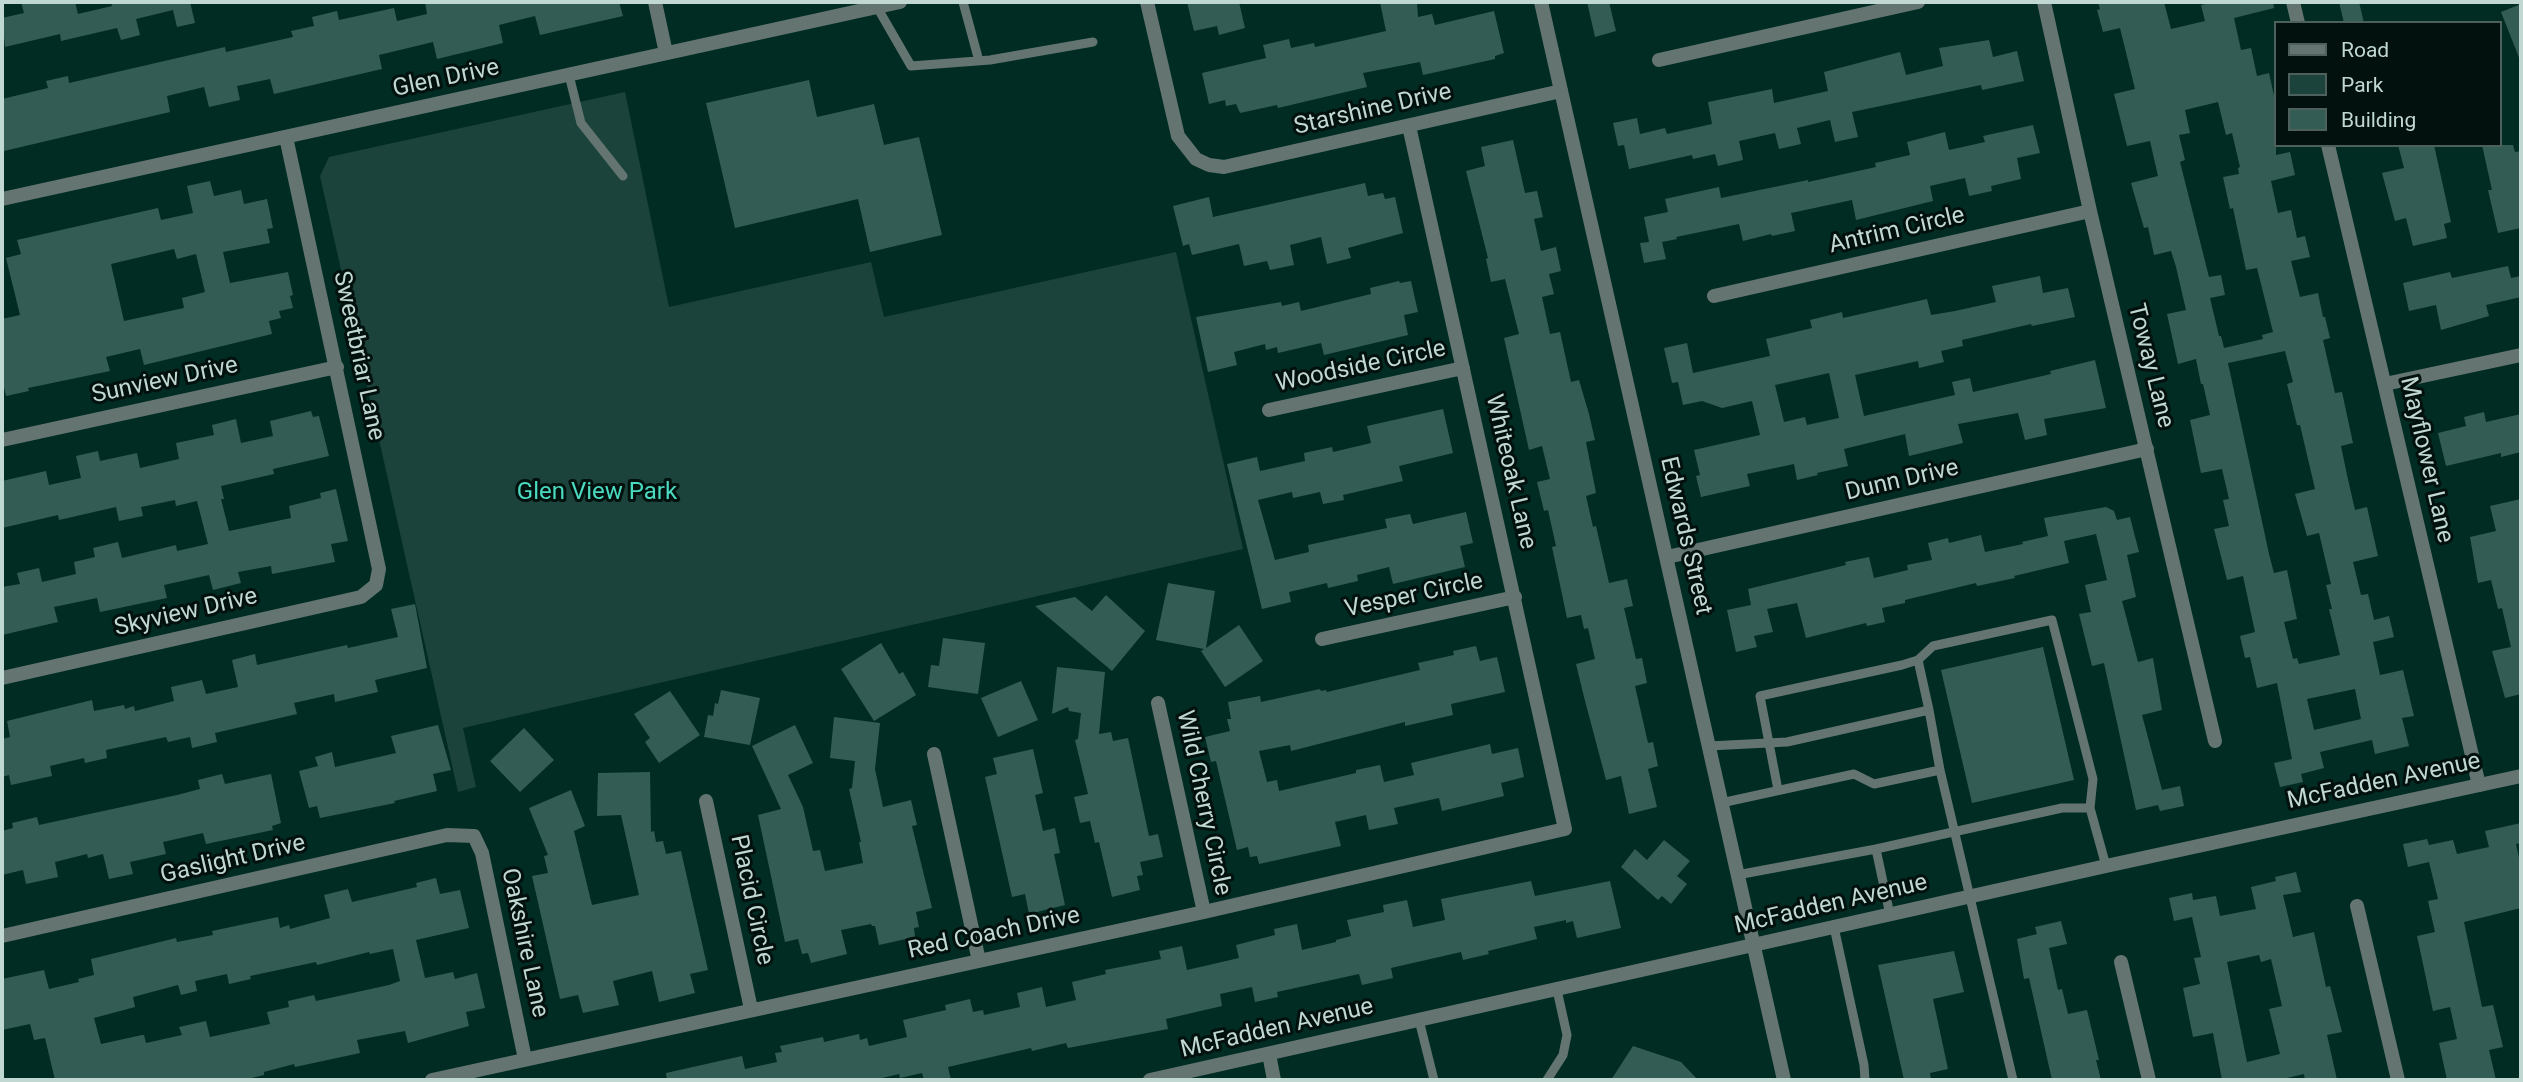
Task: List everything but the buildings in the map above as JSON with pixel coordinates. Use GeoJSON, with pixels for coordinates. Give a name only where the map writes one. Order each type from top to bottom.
{"type":"FeatureCollection","features":[{"type":"Feature","properties":{"kind":"street"},"geometry":{"type":"LineString","coordinates":[[654,2],[666,54]]}},
{"type":"Feature","properties":{"kind":"street","name":"Glen Drive"},"geometry":{"type":"LineString","coordinates":[[2,199],[900,2]]}},
{"type":"Feature","properties":{"kind":"street","name":"Starshine Drive"},"geometry":{"type":"LineString","coordinates":[[1147,2],[1178,136],[1196,159],[1209,165],[1224,167],[1561,92]]}},
{"type":"Feature","properties":{"kind":"street","name":"Edwards Street"},"geometry":{"type":"LineString","coordinates":[[1541,2],[1784,1080]]}},
{"type":"Feature","properties":{"kind":"street"},"geometry":{"type":"LineString","coordinates":[[1659,60],[1918,2]]}},
{"type":"Feature","properties":{"kind":"street","name":"Toway Lane"},"geometry":{"type":"LineString","coordinates":[[2044,2],[2090,212],[2215,741]]}},
{"type":"Feature","properties":{"kind":"street"},"geometry":{"type":"LineString","coordinates":[[2293,2],[2298,21]]}},
{"type":"Feature","properties":{"kind":"street","name":"Whiteoak Lane"},"geometry":{"type":"LineString","coordinates":[[1409,126],[1565,829]]}},
{"type":"Feature","properties":{"kind":"street","name":"Sweetbriar Lane"},"geometry":{"type":"LineString","coordinates":[[286,137],[379,569],[376,585]]}},
{"type":"Feature","properties":{"kind":"street","name":"Mayflower Lane"},"geometry":{"type":"LineString","coordinates":[[2328,147],[2479,785]]}},
{"type":"Feature","properties":{"kind":"street","name":"Antrim Circle"},"geometry":{"type":"LineString","coordinates":[[1714,296],[2090,212]]}},
{"type":"Feature","properties":{"kind":"street"},"geometry":{"type":"LineString","coordinates":[[2385,384],[2521,355]]}},
{"type":"Feature","properties":{"kind":"street","name":"Sunview Drive"},"geometry":{"type":"LineString","coordinates":[[2,440],[337,367]]}},
{"type":"Feature","properties":{"kind":"street","name":"Woodside Circle"},"geometry":{"type":"LineString","coordinates":[[1269,410],[1463,368]]}},
{"type":"Feature","properties":{"kind":"street","name":"Dunn Drive"},"geometry":{"type":"LineString","coordinates":[[1667,557],[2147,449]]}},
{"type":"Feature","properties":{"kind":"street","name":"Skyview Drive"},"geometry":{"type":"LineString","coordinates":[[2,678],[361,597],[376,585]]}},
{"type":"Feature","properties":{"kind":"street","name":"Vesper Circle"},"geometry":{"type":"LineString","coordinates":[[1322,639],[1515,597]]}},
{"type":"Feature","properties":{"kind":"street","name":"Wild Cherry Circle"},"geometry":{"type":"LineString","coordinates":[[1158,703],[1204,912]]}},
{"type":"Feature","properties":{"kind":"street"},"geometry":{"type":"LineString","coordinates":[[934,754],[979,961]]}},
{"type":"Feature","properties":{"kind":"street","name":"McFadden Avenue"},"geometry":{"type":"LineString","coordinates":[[1150,1080],[2521,776]]}},
{"type":"Feature","properties":{"kind":"street","name":"Placid Circle"},"geometry":{"type":"LineString","coordinates":[[706,801],[751,1009]]}},
{"type":"Feature","properties":{"kind":"street","name":"Red Coach Drive"},"geometry":{"type":"LineString","coordinates":[[432,1080],[1204,912],[1565,829]]}},
{"type":"Feature","properties":{"kind":"street","name":"Gaslight Drive"},"geometry":{"type":"LineString","coordinates":[[2,936],[447,835],[474,836]]}},
{"type":"Feature","properties":{"kind":"street","name":"Oakshire Lane"},"geometry":{"type":"LineString","coordinates":[[474,836],[482,853],[525,1059]]}},
{"type":"Feature","properties":{"kind":"street"},"geometry":{"type":"LineString","coordinates":[[2357,906],[2398,1080]]}},
{"type":"Feature","properties":{"kind":"street"},"geometry":{"type":"LineString","coordinates":[[2121,962],[2149,1080]]}},
{"type":"Feature","properties":{"kind":"street"},"geometry":{"type":"LineString","coordinates":[[1269,1054],[1274,1080]]}},
{"type":"Feature","properties":{"kind":"lane"},"geometry":{"type":"LineString","coordinates":[[963,2],[979,61]]}},
{"type":"Feature","properties":{"kind":"lane"},"geometry":{"type":"LineString","coordinates":[[877,6],[911,65],[979,61],[1093,42]]}},
{"type":"Feature","properties":{"kind":"lane"},"geometry":{"type":"LineString","coordinates":[[569,75],[581,123],[623,176]]}},
{"type":"Feature","properties":{"kind":"lane"},"geometry":{"type":"LineString","coordinates":[[1778,790],[1760,696],[1902,666],[1918,660],[1933,646],[2052,620],[2093,779],[2090,808],[2106,866]]}},
{"type":"Feature","properties":{"kind":"lane"},"geometry":{"type":"LineString","coordinates":[[1918,660],[1940,770],[2013,1080]]}},
{"type":"Feature","properties":{"kind":"lane"},"geometry":{"type":"LineString","coordinates":[[1709,746],[1787,741],[1929,710]]}},
{"type":"Feature","properties":{"kind":"lane"},"geometry":{"type":"LineString","coordinates":[[1721,803],[1854,774],[1874,784],[1940,770]]}},
{"type":"Feature","properties":{"kind":"lane"},"geometry":{"type":"LineString","coordinates":[[1737,875],[1876,849],[2062,808],[2090,808]]}},
{"type":"Feature","properties":{"kind":"lane"},"geometry":{"type":"LineString","coordinates":[[1876,849],[1890,915]]}},
{"type":"Feature","properties":{"kind":"lane"},"geometry":{"type":"LineString","coordinates":[[1834,928],[1865,1080]]}},
{"type":"Feature","properties":{"kind":"lane"},"geometry":{"type":"LineString","coordinates":[[1547,1080],[1563,1055],[1567,1035],[1557,990]]}},
{"type":"Feature","properties":{"kind":"lane"},"geometry":{"type":"LineString","coordinates":[[1419,1020],[1434,1080]]}},
{"type":"Feature","properties":{"kind":"green space","name":"Glen View Park"},"geometry":{"type":"Polygon","coordinates":[[[625,92],[669,307],[871,262],[884,317],[1176,252],[1243,549],[463,728],[476,787],[458,792],[320,176],[329,157],[625,92]]]}}]}
